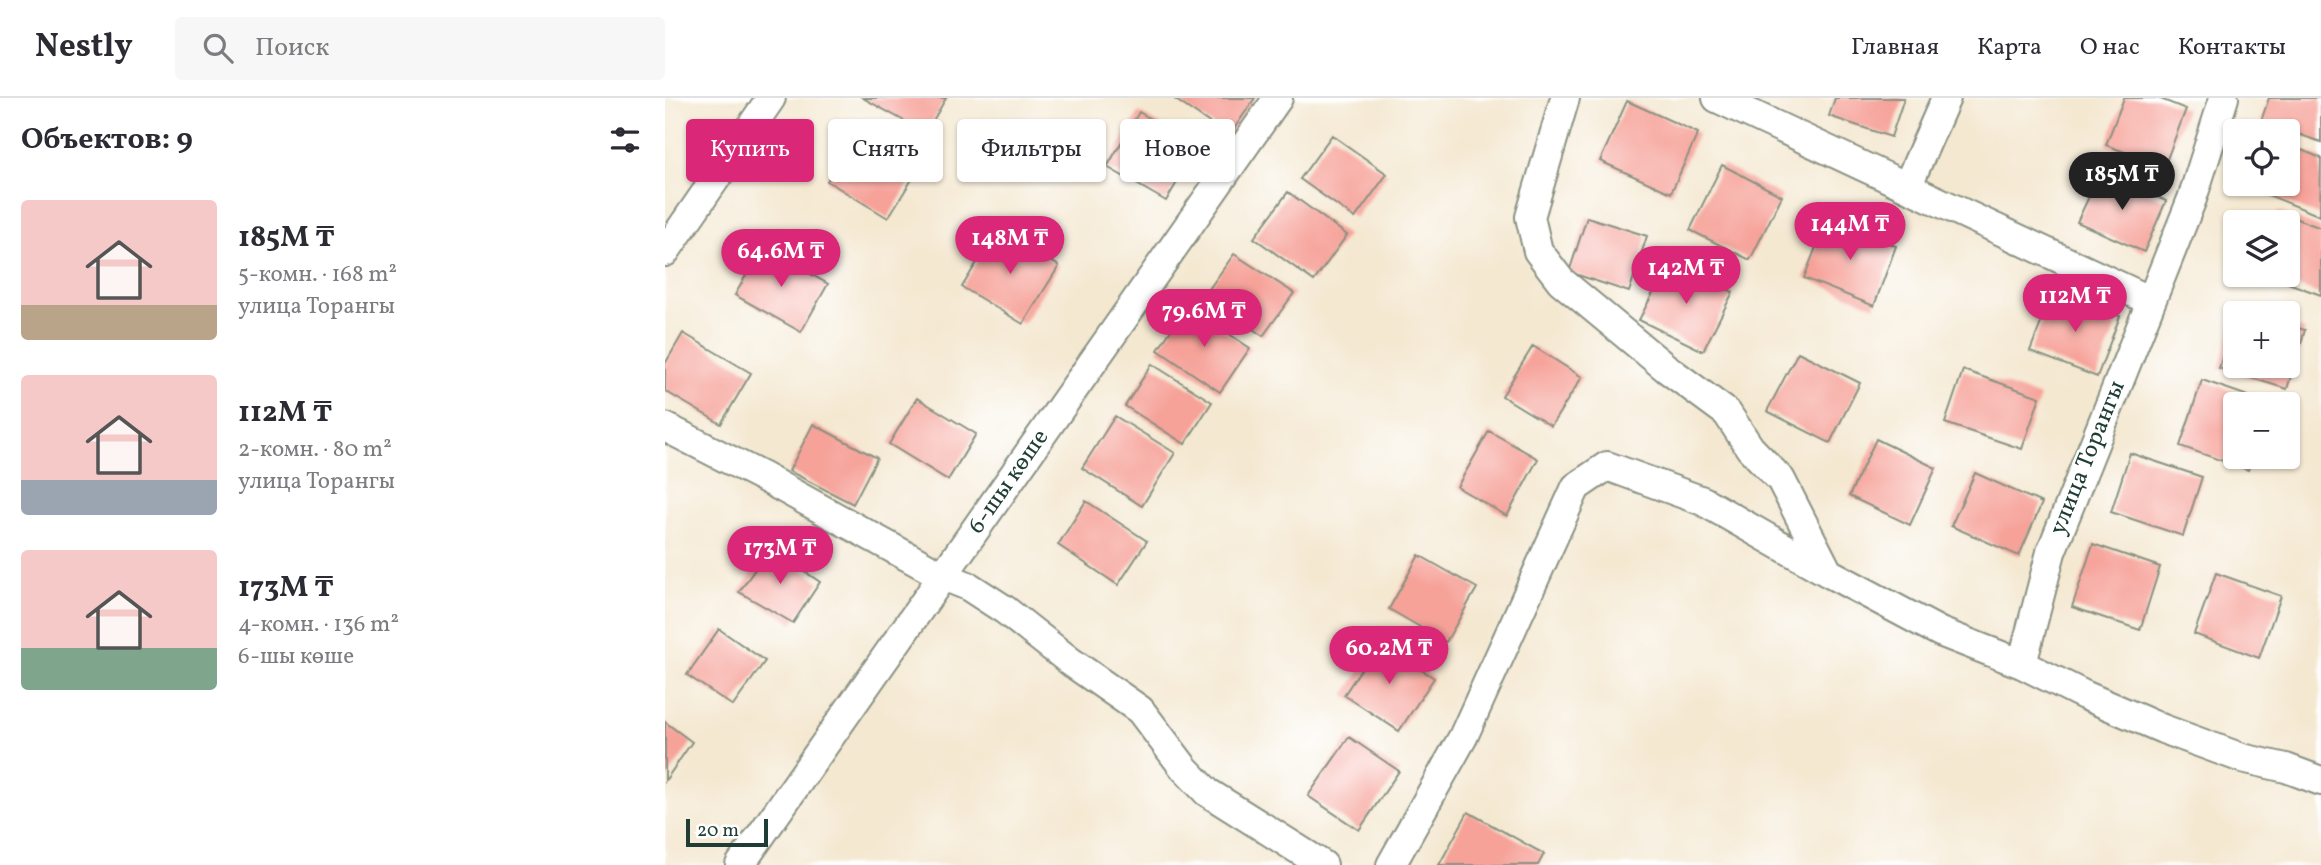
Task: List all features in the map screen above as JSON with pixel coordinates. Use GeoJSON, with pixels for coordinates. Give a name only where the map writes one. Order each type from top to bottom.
{"type":"FeatureCollection","features":[{"type":"Feature","properties":{"kind":"street"},"geometry":{"type":"LineString","coordinates":[[665,253],[771,98]]}},
{"type":"Feature","properties":{"kind":"street","name":"6-шы көше"},"geometry":{"type":"LineString","coordinates":[[740,865],[1278,98]]}},
{"type":"Feature","properties":{"kind":"street"},"geometry":{"type":"LineString","coordinates":[[1565,98],[1530,217],[1538,251],[1561,281],[1666,368],[1727,413],[1750,448],[1781,480],[1829,573]]}},
{"type":"Feature","properties":{"kind":"street"},"geometry":{"type":"LineString","coordinates":[[1717,98],[2151,301]]}},
{"type":"Feature","properties":{"kind":"street"},"geometry":{"type":"LineString","coordinates":[[1907,187],[1946,98]]}},
{"type":"Feature","properties":{"kind":"street","name":"улица Торангы"},"geometry":{"type":"LineString","coordinates":[[2022,664],[2051,552],[2192,199],[2224,98]]}},
{"type":"Feature","properties":{"kind":"street"},"geometry":{"type":"LineString","coordinates":[[665,427],[763,477],[943,576],[968,586],[1005,610],[1071,662],[1140,710],[1184,768],[1207,792],[1323,865]]}},
{"type":"Feature","properties":{"kind":"street"},"geometry":{"type":"LineString","coordinates":[[1391,865],[1463,737],[1576,487],[1607,466],[1703,501],[1940,632],[2022,664],[2084,695],[2163,729],[2242,758],[2285,768],[2321,781]]}},
{"type":"Feature","properties":{"kind":"building"},"geometry":{"type":"Polygon","coordinates":[[[863,98],[946,98],[934,119],[901,119],[863,98]]]}},
{"type":"Feature","properties":{"kind":"building"},"geometry":{"type":"Polygon","coordinates":[[[1173,98],[1255,98],[1235,127],[1235,119],[1204,119],[1173,98]]]}},
{"type":"Feature","properties":{"kind":"building"},"geometry":{"type":"Polygon","coordinates":[[[1835,98],[1904,98],[1891,137],[1829,116],[1835,98]]]}},
{"type":"Feature","properties":{"kind":"building"},"geometry":{"type":"Polygon","coordinates":[[[2124,98],[2158,98],[2186,109],[2164,167],[2106,145],[2124,98]]]}},
{"type":"Feature","properties":{"kind":"building"},"geometry":{"type":"Polygon","coordinates":[[[2269,98],[2321,98],[2321,142],[2300,135],[2300,119],[2262,119],[2269,98]]]}},
{"type":"Feature","properties":{"kind":"building"},"geometry":{"type":"Polygon","coordinates":[[[1627,101],[1698,133],[1671,193],[1600,161],[1627,101]]]}},
{"type":"Feature","properties":{"kind":"building"},"geometry":{"type":"Polygon","coordinates":[[[1139,112],[1151,119],[1135,119],[1139,112]]]}},
{"type":"Feature","properties":{"kind":"building"},"geometry":{"type":"Polygon","coordinates":[[[1332,135],[1387,174],[1355,218],[1300,179],[1332,135]]]}},
{"type":"Feature","properties":{"kind":"building"},"geometry":{"type":"Polygon","coordinates":[[[1120,145],[1120,174],[1107,167],[1120,145]]]}},
{"type":"Feature","properties":{"kind":"building"},"geometry":{"type":"Polygon","coordinates":[[[2300,149],[2321,158],[2320,216],[2271,196],[2300,196],[2300,149]]]}},
{"type":"Feature","properties":{"kind":"building"},"geometry":{"type":"Polygon","coordinates":[[[1722,165],[1782,196],[1750,260],[1690,230],[1722,165]]]}},
{"type":"Feature","properties":{"kind":"building"},"geometry":{"type":"Polygon","coordinates":[[[2101,171],[2166,201],[2144,252],[2077,222],[2101,171]]]}},
{"type":"Feature","properties":{"kind":"building"},"geometry":{"type":"Polygon","coordinates":[[[829,182],[910,182],[888,218],[829,182]]]}},
{"type":"Feature","properties":{"kind":"building"},"geometry":{"type":"Polygon","coordinates":[[[1133,182],[1177,182],[1166,201],[1133,182]]]}},
{"type":"Feature","properties":{"kind":"building"},"geometry":{"type":"Polygon","coordinates":[[[1288,192],[1347,235],[1314,281],[1254,238],[1288,192]]]}},
{"type":"Feature","properties":{"kind":"building"},"geometry":{"type":"Polygon","coordinates":[[[1587,217],[1647,236],[1629,292],[1569,272],[1587,217]]]}},
{"type":"Feature","properties":{"kind":"building"},"geometry":{"type":"Polygon","coordinates":[[[1827,219],[1896,246],[1874,306],[1804,278],[1827,219]]]}},
{"type":"Feature","properties":{"kind":"building"},"geometry":{"type":"Polygon","coordinates":[[[2300,220],[2321,228],[2321,295],[2299,287],[2300,220]]]}},
{"type":"Feature","properties":{"kind":"building"},"geometry":{"type":"Polygon","coordinates":[[[998,228],[1059,266],[1023,324],[962,287],[998,228]]]}},
{"type":"Feature","properties":{"kind":"building"},"geometry":{"type":"Polygon","coordinates":[[[762,247],[828,284],[801,332],[735,295],[762,247]]]}},
{"type":"Feature","properties":{"kind":"building"},"geometry":{"type":"Polygon","coordinates":[[[1234,254],[1294,293],[1263,336],[1204,296],[1234,254]]]}},
{"type":"Feature","properties":{"kind":"building"},"geometry":{"type":"Polygon","coordinates":[[[1670,260],[1733,292],[1703,351],[1639,320],[1670,260]]]}},
{"type":"Feature","properties":{"kind":"building"},"geometry":{"type":"Polygon","coordinates":[[[2054,290],[2120,316],[2097,377],[2030,351],[2054,290]]]}},
{"type":"Feature","properties":{"kind":"building"},"geometry":{"type":"Polygon","coordinates":[[[1187,306],[1250,348],[1220,392],[1158,350],[1187,306]]]}},
{"type":"Feature","properties":{"kind":"building"},"geometry":{"type":"Polygon","coordinates":[[[2300,329],[2305,330],[2300,346],[2300,329]]]}},
{"type":"Feature","properties":{"kind":"building"},"geometry":{"type":"Polygon","coordinates":[[[683,333],[751,373],[721,424],[665,391],[665,364],[683,333]]]}},
{"type":"Feature","properties":{"kind":"building"},"geometry":{"type":"Polygon","coordinates":[[[1533,346],[1582,377],[1551,426],[1502,396],[1533,346]]]}},
{"type":"Feature","properties":{"kind":"building"},"geometry":{"type":"Polygon","coordinates":[[[1798,352],[1860,383],[1830,443],[1767,411],[1798,352]]]}},
{"type":"Feature","properties":{"kind":"building"},"geometry":{"type":"Polygon","coordinates":[[[1152,364],[1212,402],[1185,444],[1125,406],[1152,364]]]}},
{"type":"Feature","properties":{"kind":"building"},"geometry":{"type":"Polygon","coordinates":[[[1963,370],[2040,397],[2022,449],[1945,423],[1963,370]]]}},
{"type":"Feature","properties":{"kind":"building"},"geometry":{"type":"Polygon","coordinates":[[[2251,378],[2290,378],[2287,389],[2251,378]]]}},
{"type":"Feature","properties":{"kind":"building"},"geometry":{"type":"Polygon","coordinates":[[[2202,380],[2236,392],[2223,392],[2223,461],[2180,446],[2202,380]]]}},
{"type":"Feature","properties":{"kind":"building"},"geometry":{"type":"Polygon","coordinates":[[[917,398],[976,434],[948,480],[889,444],[917,398]]]}},
{"type":"Feature","properties":{"kind":"building"},"geometry":{"type":"Polygon","coordinates":[[[1115,416],[1175,453],[1142,506],[1082,468],[1115,416]]]}},
{"type":"Feature","properties":{"kind":"building"},"geometry":{"type":"Polygon","coordinates":[[[813,424],[877,458],[853,504],[789,471],[813,424]]]}},
{"type":"Feature","properties":{"kind":"building"},"geometry":{"type":"Polygon","coordinates":[[[1489,431],[1538,459],[1507,516],[1457,487],[1489,431]]]}},
{"type":"Feature","properties":{"kind":"building"},"geometry":{"type":"Polygon","coordinates":[[[1876,439],[1936,468],[1910,525],[1849,496],[1876,439]]]}},
{"type":"Feature","properties":{"kind":"building"},"geometry":{"type":"Polygon","coordinates":[[[2130,453],[2202,477],[2183,536],[2111,512],[2130,453]]]}},
{"type":"Feature","properties":{"kind":"building"},"geometry":{"type":"Polygon","coordinates":[[[1975,473],[2042,503],[2019,556],[1951,526],[1975,473]]]}},
{"type":"Feature","properties":{"kind":"building"},"geometry":{"type":"Polygon","coordinates":[[[1086,501],[1147,541],[1118,585],[1058,545],[1086,501]]]}},
{"type":"Feature","properties":{"kind":"building"},"geometry":{"type":"Polygon","coordinates":[[[2093,544],[2160,567],[2140,630],[2072,607],[2093,544]]]}},
{"type":"Feature","properties":{"kind":"building"},"geometry":{"type":"Polygon","coordinates":[[[770,548],[820,582],[793,623],[739,592],[770,548]]]}},
{"type":"Feature","properties":{"kind":"building"},"geometry":{"type":"Polygon","coordinates":[[[1419,555],[1477,588],[1446,642],[1389,609],[1419,555]]]}},
{"type":"Feature","properties":{"kind":"building"},"geometry":{"type":"Polygon","coordinates":[[[2216,573],[2281,596],[2259,658],[2194,634],[2216,573]]]}},
{"type":"Feature","properties":{"kind":"building"},"geometry":{"type":"Polygon","coordinates":[[[719,629],[765,661],[733,706],[687,675],[719,629]]]}},
{"type":"Feature","properties":{"kind":"building"},"geometry":{"type":"Polygon","coordinates":[[[1379,642],[1434,678],[1399,731],[1344,695],[1379,642]]]}},
{"type":"Feature","properties":{"kind":"building"},"geometry":{"type":"Polygon","coordinates":[[[665,722],[692,742],[665,781],[665,722]]]}},
{"type":"Feature","properties":{"kind":"building"},"geometry":{"type":"Polygon","coordinates":[[[1349,737],[1399,771],[1359,830],[1308,796],[1349,737]]]}},
{"type":"Feature","properties":{"kind":"building"},"geometry":{"type":"Polygon","coordinates":[[[1468,812],[1544,854],[1538,865],[1439,865],[1468,812]]]}}]}
